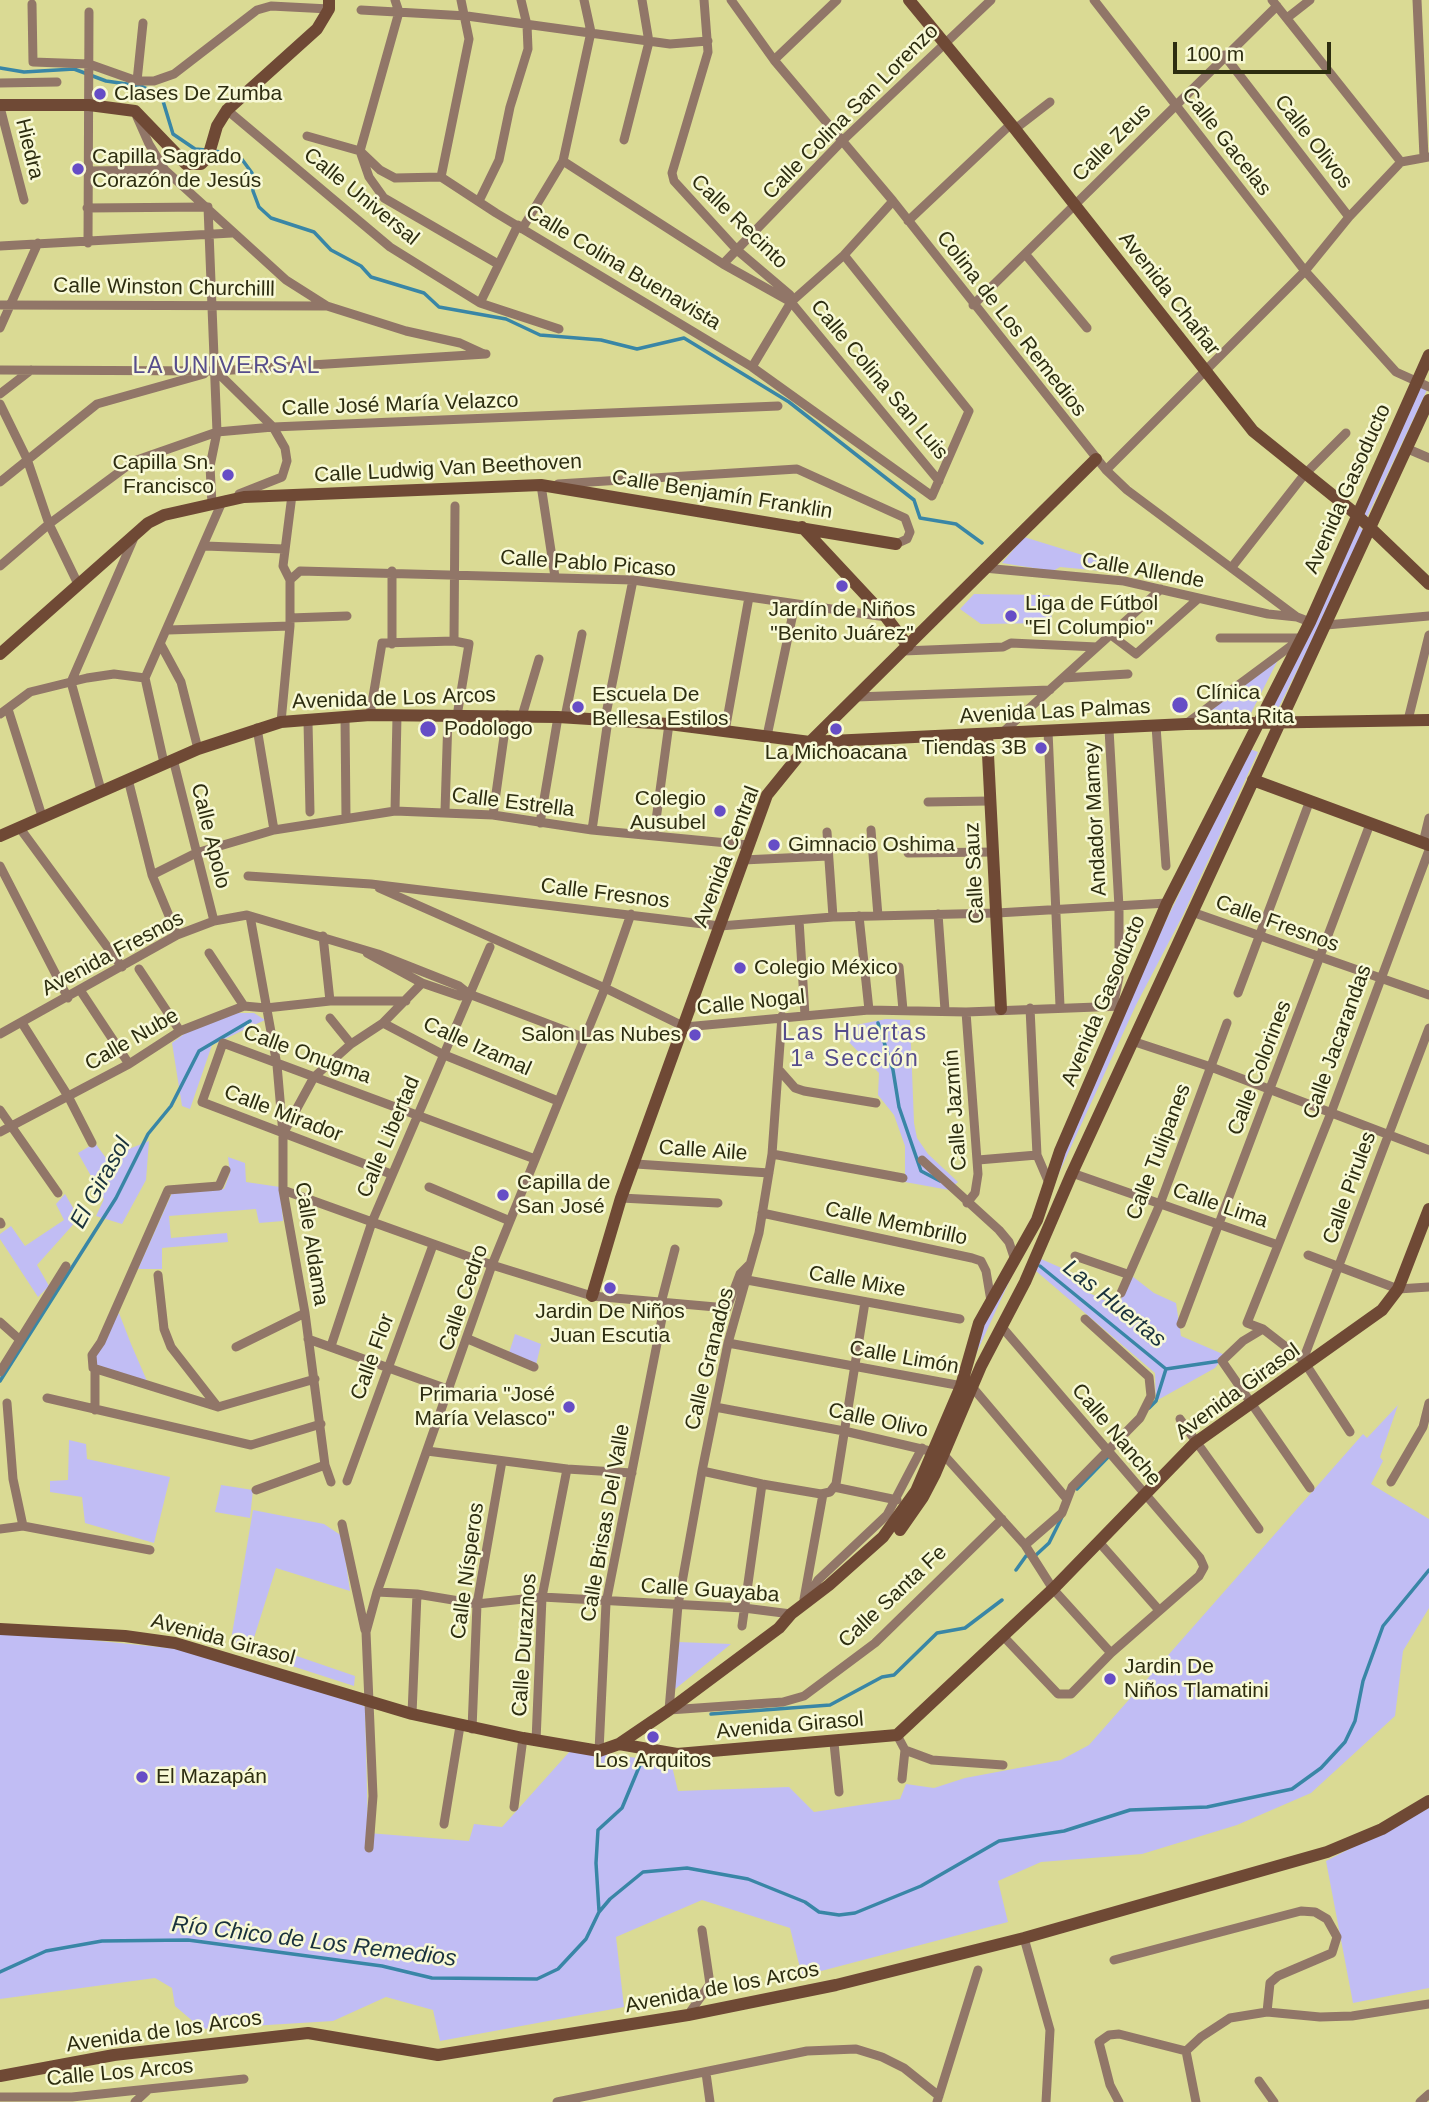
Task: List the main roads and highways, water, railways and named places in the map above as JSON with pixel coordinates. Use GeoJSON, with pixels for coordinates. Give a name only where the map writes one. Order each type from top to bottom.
{"type":"FeatureCollection","features":[{"type":"Feature","properties":{"kind":"waterway"},"geometry":{"type":"LineString","coordinates":[[0,68],[24,72],[74,69],[106,81],[141,86],[154,92],[163,101],[173,134],[195,149],[206,150]]}},
{"type":"Feature","properties":{"kind":"waterway"},"geometry":{"type":"LineString","coordinates":[[213,151],[238,154],[252,173],[253,191],[259,207],[271,218],[314,232],[331,250],[361,266],[371,277],[424,293],[439,307],[506,319],[540,335],[601,340],[637,349],[684,338],[789,402],[914,500],[920,518],[956,524],[982,543]]}},
{"type":"Feature","properties":{"kind":"waterway","name":"El Girasol"},"geometry":{"type":"LineString","coordinates":[[0,1381],[116,1198],[148,1134],[171,1106],[199,1051],[250,1021]]}},
{"type":"Feature","properties":{"kind":"waterway","name":"Las Huertas"},"geometry":{"type":"LineString","coordinates":[[878,1023],[893,1070],[899,1107],[921,1171],[940,1181]]}},
{"type":"Feature","properties":{"kind":"waterway","name":"Las Huertas"},"geometry":{"type":"LineString","coordinates":[[1040,1266],[1166,1369],[1220,1361]]}},
{"type":"Feature","properties":{"kind":"waterway","name":"Las Huertas"},"geometry":{"type":"LineString","coordinates":[[1149,1408],[1156,1401],[1166,1369]]}},
{"type":"Feature","properties":{"kind":"waterway","name":"Las Huertas"},"geometry":{"type":"LineString","coordinates":[[1077,1489],[1111,1454]]}},
{"type":"Feature","properties":{"kind":"waterway","name":"Las Huertas"},"geometry":{"type":"LineString","coordinates":[[1016,1570],[1026,1556],[1036,1555],[1049,1543],[1062,1517]]}},
{"type":"Feature","properties":{"kind":"waterway","name":"Río Chico de Los Remedios"},"geometry":{"type":"LineString","coordinates":[[0,1972],[46,1951],[102,1941],[188,1940],[382,1966],[432,1978],[537,1979],[558,1969],[586,1939],[599,1912],[610,1899],[643,1872],[687,1868],[748,1879],[805,1902],[819,1912],[839,1915],[855,1913],[921,1886],[999,1841],[1064,1831],[1130,1810],[1207,1807],[1292,1789],[1321,1768],[1345,1742],[1355,1721],[1363,1681],[1383,1626],[1429,1570]]}},
{"type":"Feature","properties":{"kind":"waterway","name":"Las Huertas"},"geometry":{"type":"LineString","coordinates":[[711,1714],[830,1705],[882,1677],[894,1675],[937,1633],[965,1628],[1002,1600]]}},
{"type":"Feature","properties":{"kind":"waterway","name":"Las Huertas"},"geometry":{"type":"LineString","coordinates":[[599,1911],[596,1863],[598,1830],[622,1808],[642,1760]]}},
{"type":"Feature","properties":{"kind":"place","name":"Clases De Zumba"},"geometry":{"type":"Point","coordinates":[100,94]}},
{"type":"Feature","properties":{"kind":"place","name":"Capilla Sagrado Corazón de Jesús"},"geometry":{"type":"Point","coordinates":[78,169]}},
{"type":"Feature","properties":{"kind":"place","name":"Capilla Sn. Francisco"},"geometry":{"type":"Point","coordinates":[228,475]}},
{"type":"Feature","properties":{"kind":"place","name":"Jardín de Niños \"Benito Juárez\""},"geometry":{"type":"Point","coordinates":[842,586]}},
{"type":"Feature","properties":{"kind":"place","name":"Liga de Fútbol \"El Columpio\""},"geometry":{"type":"Point","coordinates":[1011,616]}},
{"type":"Feature","properties":{"kind":"place","name":"Clínica Santa Rita"},"geometry":{"type":"Point","coordinates":[1180,705]}},
{"type":"Feature","properties":{"kind":"place","name":"Escuela De Bellesa Estilos"},"geometry":{"type":"Point","coordinates":[578,707]}},
{"type":"Feature","properties":{"kind":"place","name":"Podologo"},"geometry":{"type":"Point","coordinates":[428,729]}},
{"type":"Feature","properties":{"kind":"place","name":"La Michoacana"},"geometry":{"type":"Point","coordinates":[836,729]}},
{"type":"Feature","properties":{"kind":"place","name":"Tiendas 3B"},"geometry":{"type":"Point","coordinates":[1041,748]}},
{"type":"Feature","properties":{"kind":"place","name":"Colegio Ausubel"},"geometry":{"type":"Point","coordinates":[720,811]}},
{"type":"Feature","properties":{"kind":"place","name":"Gimnacio Oshima"},"geometry":{"type":"Point","coordinates":[774,845]}},
{"type":"Feature","properties":{"kind":"place","name":"Colegio México"},"geometry":{"type":"Point","coordinates":[740,968]}},
{"type":"Feature","properties":{"kind":"place","name":"Salon Las Nubes"},"geometry":{"type":"Point","coordinates":[695,1035]}},
{"type":"Feature","properties":{"kind":"place","name":"Capilla de San José"},"geometry":{"type":"Point","coordinates":[503,1195]}},
{"type":"Feature","properties":{"kind":"place","name":"Jardin De Niños Juan Escutia"},"geometry":{"type":"Point","coordinates":[610,1288]}},
{"type":"Feature","properties":{"kind":"place","name":"Primaria \"José María Velasco\""},"geometry":{"type":"Point","coordinates":[569,1407]}},
{"type":"Feature","properties":{"kind":"place","name":"Jardin De Niños Tlamatini"},"geometry":{"type":"Point","coordinates":[1110,1679]}},
{"type":"Feature","properties":{"kind":"place","name":"Los Arquitos"},"geometry":{"type":"Point","coordinates":[653,1737]}},
{"type":"Feature","properties":{"kind":"place","name":"El Mazapán"},"geometry":{"type":"Point","coordinates":[142,1777]}},
{"type":"Feature","properties":{"kind":"district","name":"LA UNIVERSAL"},"geometry":{"type":"Point","coordinates":[227,367]}},
{"type":"Feature","properties":{"kind":"district","name":"Las Huertas 1ª Sección"},"geometry":{"type":"Point","coordinates":[855,1047]}}]}
